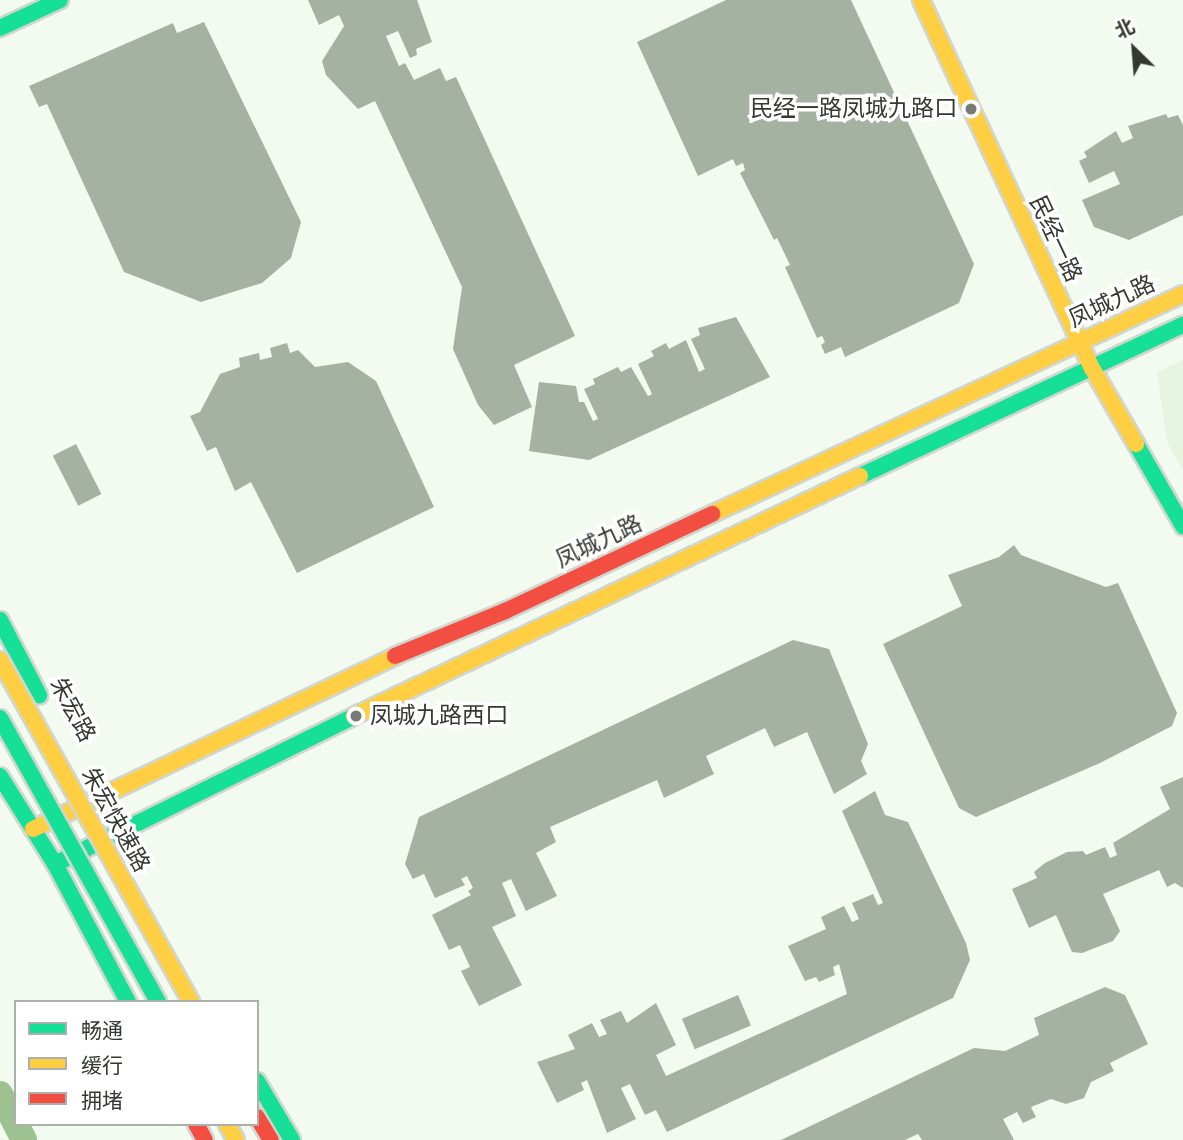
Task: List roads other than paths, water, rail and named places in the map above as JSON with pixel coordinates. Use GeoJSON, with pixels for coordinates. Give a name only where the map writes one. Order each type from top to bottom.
{"type":"FeatureCollection","features":[{"type":"Feature","properties":{"kind":"main road"},"geometry":{"type":"LineString","coordinates":[[0,28],[60,0]]}},
{"type":"Feature","properties":{"kind":"main road","name":"民经一路"},"geometry":{"type":"LineString","coordinates":[[921,0],[1091,368],[1183,526]]}},
{"type":"Feature","properties":{"kind":"main road","name":"凤城九路"},"geometry":{"type":"LineString","coordinates":[[33,829],[379,663],[505,611],[1183,294]]}},
{"type":"Feature","properties":{"kind":"main road"},"geometry":{"type":"LineString","coordinates":[[55,864],[115,832],[543,623],[1183,325]]}},
{"type":"Feature","properties":{"kind":"main road","name":"朱宏路"},"geometry":{"type":"LineString","coordinates":[[0,620],[96,799],[210,1000]]}},
{"type":"Feature","properties":{"kind":"main road","name":"朱宏快速路"},"geometry":{"type":"LineString","coordinates":[[0,660],[190,1000]]}},
{"type":"Feature","properties":{"kind":"main road"},"geometry":{"type":"LineString","coordinates":[[0,718],[157,1000]]}},
{"type":"Feature","properties":{"kind":"main road"},"geometry":{"type":"LineString","coordinates":[[0,776],[55,864],[127,1000]]}},
{"type":"Feature","properties":{"kind":"main road"},"geometry":{"type":"LineString","coordinates":[[259,1083],[292,1140]]}},
{"type":"Feature","properties":{"kind":"main road"},"geometry":{"type":"LineString","coordinates":[[259,1120],[271,1140]]}},
{"type":"Feature","properties":{"kind":"waterway"},"geometry":{"type":"LineString","coordinates":[[0,1094],[14,1121]]}},
{"type":"Feature","properties":{"kind":"waterway"},"geometry":{"type":"LineString","coordinates":[[17,1126],[24,1140]]}},
{"type":"Feature","properties":{"kind":"place","name":"民经一路凤城九路口"},"geometry":{"type":"Point","coordinates":[971,109]}},
{"type":"Feature","properties":{"kind":"place","name":"凤城九路西口"},"geometry":{"type":"Point","coordinates":[356,716]}}]}
